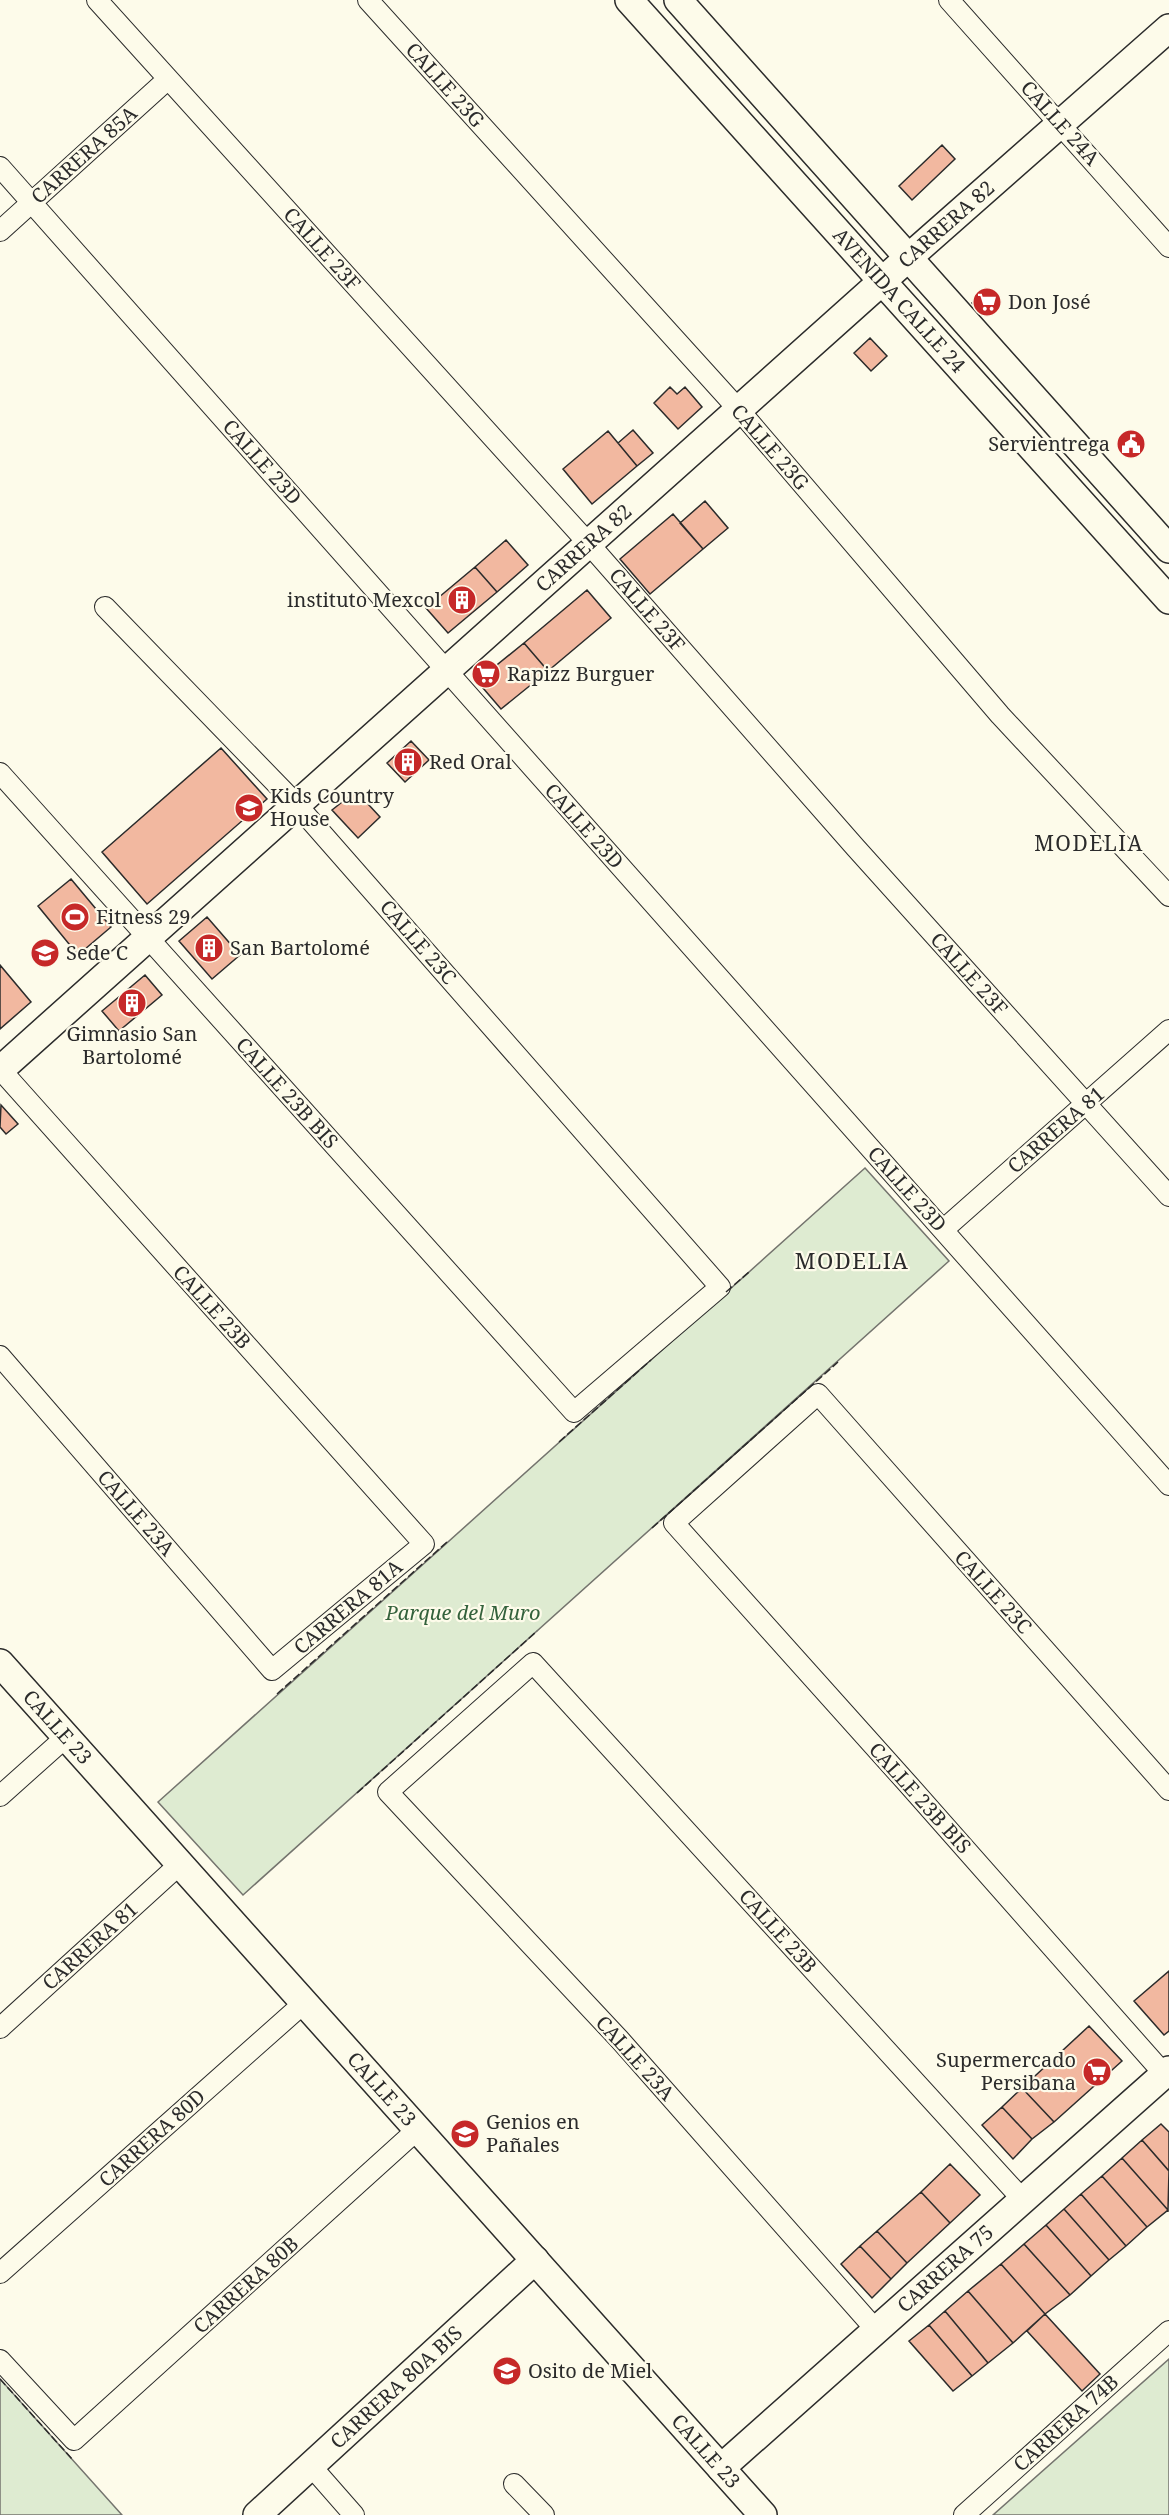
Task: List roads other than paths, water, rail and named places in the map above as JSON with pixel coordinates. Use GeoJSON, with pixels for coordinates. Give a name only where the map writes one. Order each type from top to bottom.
{"type":"FeatureCollection","features":[{"type":"Feature","properties":{"kind":"street","name":"CALLE 23F"},"geometry":{"type":"LineString","coordinates":[[97,0],[589,544],[1085,1105],[1169,1196]]}},
{"type":"Feature","properties":{"kind":"street","name":"CALLE 23G"},"geometry":{"type":"LineString","coordinates":[[368,0],[739,410],[1000,715],[1169,896]]}},
{"type":"Feature","properties":{"kind":"street","name":"AVENIDA CALLE 24"},"geometry":{"type":"LineString","coordinates":[[629,0],[1169,600]]}},
{"type":"Feature","properties":{"kind":"street","name":"AVENIDA CALLE 24"},"geometry":{"type":"LineString","coordinates":[[678,0],[1169,549]]}},
{"type":"Feature","properties":{"kind":"street","name":"CALLE 24A"},"geometry":{"type":"LineString","coordinates":[[949,0],[1169,248]]}},
{"type":"Feature","properties":{"kind":"street","name":"CARRERA 82"},"geometry":{"type":"LineString","coordinates":[[0,1070],[908,258],[1169,28]]}},
{"type":"Feature","properties":{"kind":"street","name":"CARRERA 85A"},"geometry":{"type":"LineString","coordinates":[[0,231],[168,79]]}},
{"type":"Feature","properties":{"kind":"street","name":"CALLE 23D"},"geometry":{"type":"LineString","coordinates":[[0,167],[1169,1485]]}},
{"type":"Feature","properties":{"kind":"street","name":"CALLE 23C"},"geometry":{"type":"LineString","coordinates":[[105,607],[297,805],[720,1287],[574,1412]]}},
{"type":"Feature","properties":{"kind":"street","name":"CALLE 23B BIS"},"geometry":{"type":"LineString","coordinates":[[0,773],[574,1412]]}},
{"type":"Feature","properties":{"kind":"street","name":"CARRERA 81"},"geometry":{"type":"LineString","coordinates":[[943,1230],[1169,1030]]}},
{"type":"Feature","properties":{"kind":"street","name":"CALLE 23B"},"geometry":{"type":"LineString","coordinates":[[0,1070],[424,1544]]}},
{"type":"Feature","properties":{"kind":"street","name":"CALLE 23A"},"geometry":{"type":"LineString","coordinates":[[0,1356],[272,1670]]}},
{"type":"Feature","properties":{"kind":"street","name":"CALLE 23C"},"geometry":{"type":"LineString","coordinates":[[674,1523],[818,1394],[1169,1790]]}},
{"type":"Feature","properties":{"kind":"street","name":"CALLE 23B BIS"},"geometry":{"type":"LineString","coordinates":[[674,1523],[1167,2072]]}},
{"type":"Feature","properties":{"kind":"street","name":"CARRERA 81A"},"geometry":{"type":"LineString","coordinates":[[272,1670],[424,1544]]}},
{"type":"Feature","properties":{"kind":"street","name":"CALLE 23"},"geometry":{"type":"LineString","coordinates":[[0,1663],[763,2515]]}},
{"type":"Feature","properties":{"kind":"street","name":"CALLE 23B"},"geometry":{"type":"LineString","coordinates":[[388,1792],[533,1663],[1023,2200]]}},
{"type":"Feature","properties":{"kind":"street"},"geometry":{"type":"LineString","coordinates":[[0,1796],[66,1737]]}},
{"type":"Feature","properties":{"kind":"street","name":"CALLE 23A"},"geometry":{"type":"LineString","coordinates":[[388,1792],[620,2040],[876,2330]]}},
{"type":"Feature","properties":{"kind":"street","name":"CARRERA 81"},"geometry":{"type":"LineString","coordinates":[[0,2028],[180,1864]]}},
{"type":"Feature","properties":{"kind":"street","name":"CARRERA 80D"},"geometry":{"type":"LineString","coordinates":[[0,2273],[304,2003]]}},
{"type":"Feature","properties":{"kind":"street","name":"CARRERA 75"},"geometry":{"type":"LineString","coordinates":[[722,2468],[1167,2072]]}},
{"type":"Feature","properties":{"kind":"street","name":"CARRERA 80B"},"geometry":{"type":"LineString","coordinates":[[0,2360],[74,2440],[418,2129]]}},
{"type":"Feature","properties":{"kind":"street","name":"CARRERA 80A BIS"},"geometry":{"type":"LineString","coordinates":[[257,2515],[535,2260]]}},
{"type":"Feature","properties":{"kind":"street","name":"CARRERA 74B"},"geometry":{"type":"LineString","coordinates":[[964,2515],[1169,2331]]}},
{"type":"Feature","properties":{"kind":"street"},"geometry":{"type":"LineString","coordinates":[[311,2466],[354,2515]]}},
{"type":"Feature","properties":{"kind":"street"},"geometry":{"type":"LineString","coordinates":[[514,2484],[544,2515]]}},
{"type":"Feature","properties":{"kind":"place","name":"Don José"},"geometry":{"type":"Point","coordinates":[987,302]}},
{"type":"Feature","properties":{"kind":"place","name":"Servientrega"},"geometry":{"type":"Point","coordinates":[1131,444]}},
{"type":"Feature","properties":{"kind":"place","name":"instituto Mexcol"},"geometry":{"type":"Point","coordinates":[462,600]}},
{"type":"Feature","properties":{"kind":"place","name":"Rapizz Burguer"},"geometry":{"type":"Point","coordinates":[486,674]}},
{"type":"Feature","properties":{"kind":"place","name":"Red Oral"},"geometry":{"type":"Point","coordinates":[408,762]}},
{"type":"Feature","properties":{"kind":"place","name":"Kids Country House"},"geometry":{"type":"Point","coordinates":[249,808]}},
{"type":"Feature","properties":{"kind":"place","name":"Fitness 29"},"geometry":{"type":"Point","coordinates":[75,917]}},
{"type":"Feature","properties":{"kind":"place","name":"San Bartolomé"},"geometry":{"type":"Point","coordinates":[209,948]}},
{"type":"Feature","properties":{"kind":"place","name":"Sede C"},"geometry":{"type":"Point","coordinates":[45,953]}},
{"type":"Feature","properties":{"kind":"place","name":"Gimnasio San Bartolomé"},"geometry":{"type":"Point","coordinates":[132,1003]}},
{"type":"Feature","properties":{"kind":"place","name":"Supermercado Persibana"},"geometry":{"type":"Point","coordinates":[1097,2072]}},
{"type":"Feature","properties":{"kind":"place","name":"Genios en Pañales"},"geometry":{"type":"Point","coordinates":[465,2134]}},
{"type":"Feature","properties":{"kind":"place","name":"Osito de Miel"},"geometry":{"type":"Point","coordinates":[507,2371]}},
{"type":"Feature","properties":{"kind":"district","name":"MODELIA"},"geometry":{"type":"Point","coordinates":[1089,844]}},
{"type":"Feature","properties":{"kind":"district","name":"MODELIA"},"geometry":{"type":"Point","coordinates":[852,1261]}},
{"type":"Feature","properties":{"kind":"park label","name":"Parque del Muro"},"geometry":{"type":"Point","coordinates":[463,1613]}}]}
